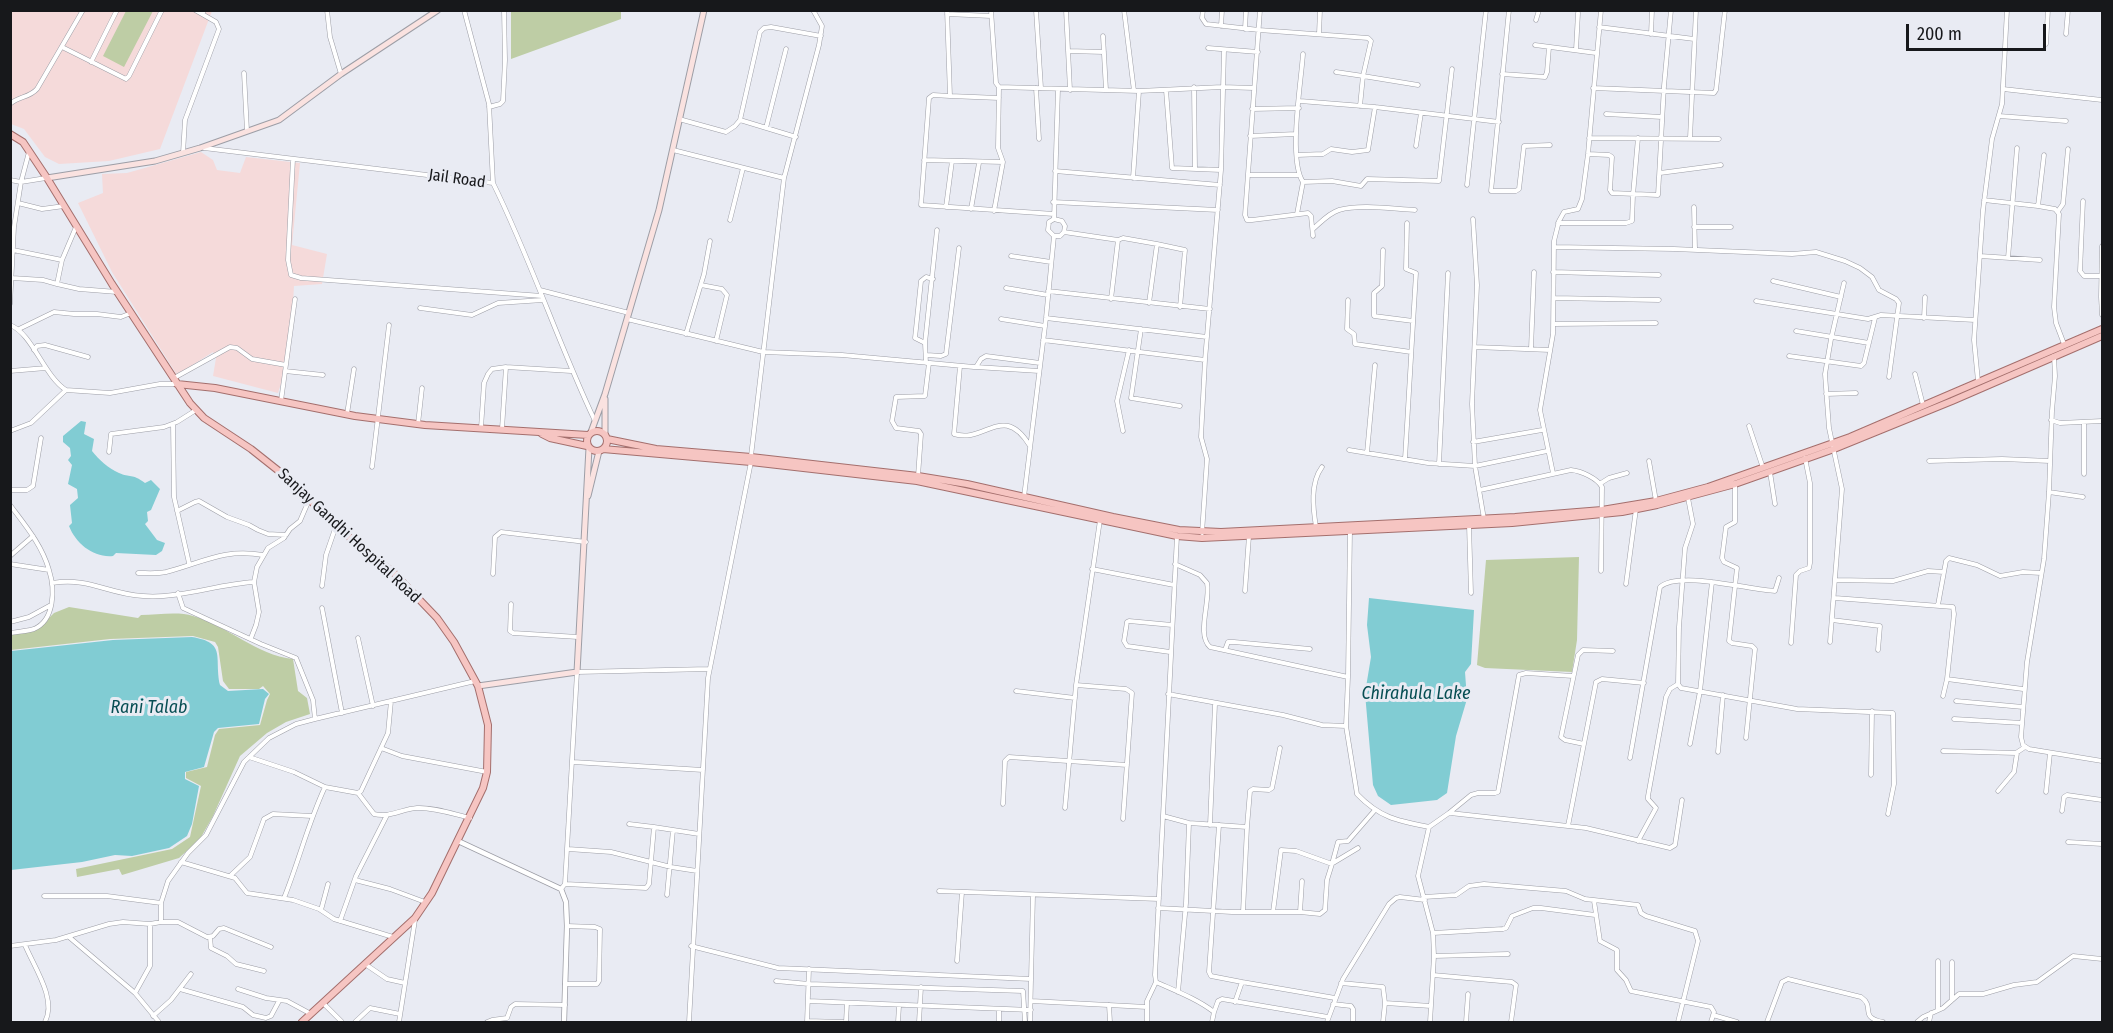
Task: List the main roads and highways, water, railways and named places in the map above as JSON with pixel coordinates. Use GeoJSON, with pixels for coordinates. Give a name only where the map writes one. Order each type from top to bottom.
{"type":"FeatureCollection","features":[{"type":"Feature","properties":{"kind":"main road"},"geometry":{"type":"LineString","coordinates":[[476,684],[577,672],[588,498],[586,440],[605,394],[659,210],[704,10]]}},
{"type":"Feature","properties":{"kind":"main road"},"geometry":{"type":"LineString","coordinates":[[47,178],[155,161],[201,148],[279,120],[341,74],[434,12]]}},
{"type":"Feature","properties":{"kind":"main road","name":"Sanjay Gandhi Hospital Road"},"geometry":{"type":"LineString","coordinates":[[10,134],[23,142],[131,314],[196,410],[280,472],[336,526],[393,572],[437,618],[454,642],[476,684],[488,725],[487,772],[470,818],[432,893],[415,918],[302,1023]]}},
{"type":"Feature","properties":{"kind":"main road"},"geometry":{"type":"LineString","coordinates":[[541,433],[550,438],[601,450],[751,459],[917,481],[1177,536],[1316,528],[1469,525],[1636,509],[1688,498],[1736,484],[1766,470],[1952,401],[2054,353],[2064,344],[2103,329]]}},
{"type":"Feature","properties":{"kind":"main road"},"geometry":{"type":"LineString","coordinates":[[176,381],[347,414],[418,424],[541,433],[600,431],[606,437],[656,448],[918,476],[1202,535],[1249,536],[1602,513],[1656,501],[1805,458],[1978,382],[2103,336]]}},
{"type":"Feature","properties":{"kind":"main road"},"geometry":{"type":"LineString","coordinates":[[588,498],[606,437],[605,394]]}},
{"type":"Feature","properties":{"kind":"water"},"geometry":{"type":"Polygon","coordinates":[[[81,421],[86,422],[84,434],[94,439],[92,451],[104,464],[119,473],[145,483],[151,480],[160,489],[151,510],[147,512],[148,521],[145,524],[157,540],[165,543],[162,551],[156,555],[116,553],[113,556],[99,555],[81,544],[72,533],[69,526],[72,523],[70,505],[78,498],[77,489],[68,484],[72,465],[68,460],[71,456],[70,448],[63,442],[63,436],[81,421]]]}},
{"type":"Feature","properties":{"kind":"water","name":"Chirahula Lake"},"geometry":{"type":"Polygon","coordinates":[[[1369,598],[1474,610],[1471,664],[1465,672],[1467,699],[1456,736],[1447,793],[1437,800],[1391,805],[1378,796],[1373,785],[1365,693],[1371,657],[1367,625],[1369,598]]]}},
{"type":"Feature","properties":{"kind":"water","name":"Rani Talab"},"geometry":{"type":"Polygon","coordinates":[[[192,637],[215,647],[220,685],[228,691],[263,689],[269,694],[265,699],[259,724],[218,728],[214,732],[204,767],[185,772],[185,779],[199,786],[192,824],[187,836],[169,848],[132,856],[115,855],[82,862],[11,870],[11,651],[113,640],[192,637]]]}}]}
